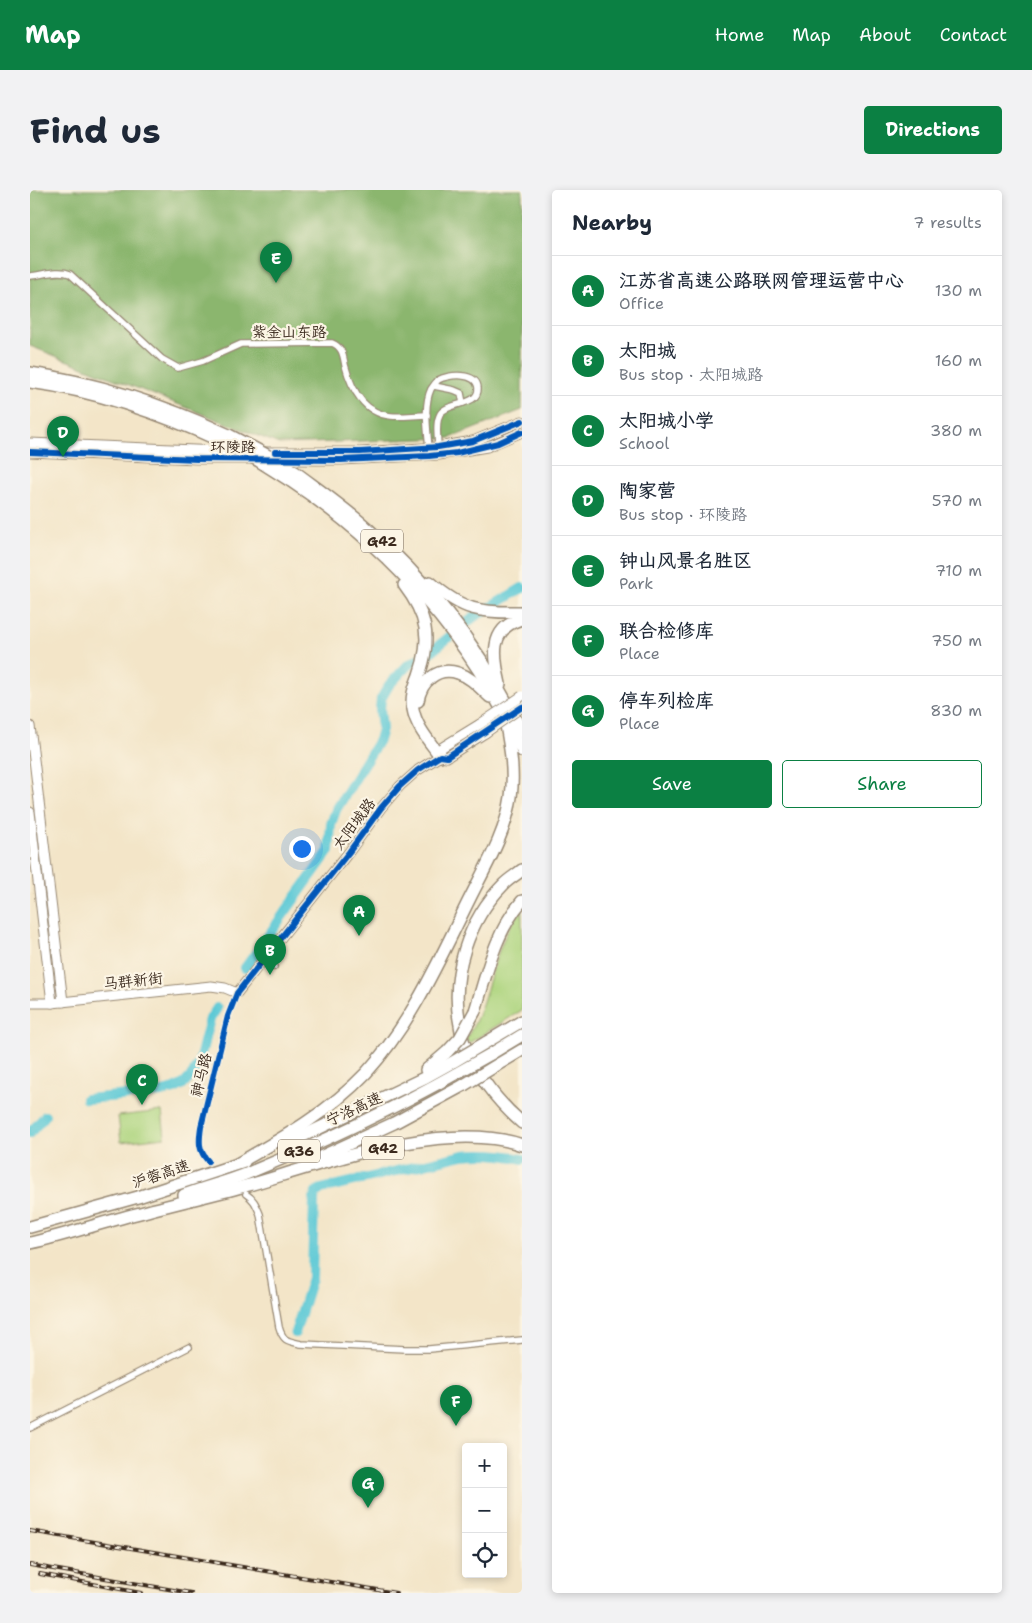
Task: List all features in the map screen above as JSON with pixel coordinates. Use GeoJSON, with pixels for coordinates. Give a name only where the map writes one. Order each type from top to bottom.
{"type":"FeatureCollection","features":[{"type":"Feature","properties":{"kind":"highway","name":"G42"},"geometry":{"type":"LineString","coordinates":[[30,373],[88,384],[130,396],[181,414],[227,439]]}},
{"type":"Feature","properties":{"kind":"highway","name":"G42"},"geometry":{"type":"LineString","coordinates":[[30,382],[86,392],[127,404],[265,454],[369,541],[453,626]]}},
{"type":"Feature","properties":{"kind":"highway","name":"G42"},"geometry":{"type":"LineString","coordinates":[[292,476],[367,528],[405,563],[460,636],[508,707],[522,732]]}},
{"type":"Feature","properties":{"kind":"highway"},"geometry":{"type":"LineString","coordinates":[[338,514],[376,553],[412,595],[420,608],[424,621],[426,650],[412,698],[412,708],[419,726],[443,754]]}},
{"type":"Feature","properties":{"kind":"highway"},"geometry":{"type":"LineString","coordinates":[[367,528],[457,603],[479,611],[522,612]]}},
{"type":"Feature","properties":{"kind":"highway"},"geometry":{"type":"LineString","coordinates":[[237,1164],[288,1136],[328,1108],[348,1090],[383,1053],[434,971],[490,858],[507,816],[511,798],[511,752],[508,707],[496,665],[496,642],[501,631],[509,624],[522,619]]}},
{"type":"Feature","properties":{"kind":"highway"},"geometry":{"type":"LineString","coordinates":[[443,754],[420,716],[418,706],[421,690],[431,677],[447,672],[456,672],[474,682],[508,707],[522,721]]}},
{"type":"Feature","properties":{"kind":"highway","name":"G42"},"geometry":{"type":"LineString","coordinates":[[508,707],[522,751]]}},
{"type":"Feature","properties":{"kind":"highway"},"geometry":{"type":"LineString","coordinates":[[522,870],[504,883],[486,905],[467,941],[459,972],[457,994],[463,1043],[490,1090],[506,1109],[522,1123]]}},
{"type":"Feature","properties":{"kind":"highway"},"geometry":{"type":"LineString","coordinates":[[453,1062],[460,1038],[475,1011],[496,944],[511,915],[522,901]]}},
{"type":"Feature","properties":{"kind":"highway","name":"宁洛高速"},"geometry":{"type":"LineString","coordinates":[[134,1214],[244,1174],[412,1099],[453,1062],[522,1021]]}},
{"type":"Feature","properties":{"kind":"highway","name":"宁洛高速"},"geometry":{"type":"LineString","coordinates":[[453,1062],[489,1055],[522,1035]]}},
{"type":"Feature","properties":{"kind":"highway"},"geometry":{"type":"LineString","coordinates":[[246,1189],[360,1139],[464,1085],[522,1050]]}},
{"type":"Feature","properties":{"kind":"highway","name":"沪蓉高速"},"geometry":{"type":"LineString","coordinates":[[30,1227],[138,1198],[237,1164],[290,1142],[378,1100],[431,1068],[453,1062]]}},
{"type":"Feature","properties":{"kind":"highway","name":"G42"},"geometry":{"type":"LineString","coordinates":[[134,1214],[246,1189],[361,1153],[418,1140],[459,1137],[488,1138],[522,1145]]}},
{"type":"Feature","properties":{"kind":"highway","name":"沪蓉高速"},"geometry":{"type":"LineString","coordinates":[[30,1243],[134,1214]]}},
{"type":"Feature","properties":{"kind":"main road","name":"环陵路"},"geometry":{"type":"LineString","coordinates":[[30,452],[197,459],[341,460],[429,456],[435,450],[473,441],[522,421]]}},
{"type":"Feature","properties":{"kind":"main road","name":"环陵路"},"geometry":{"type":"LineString","coordinates":[[30,443],[223,452],[360,452],[487,447],[522,432]]}},
{"type":"Feature","properties":{"kind":"main road","name":"太阳城路"},"geometry":{"type":"LineString","coordinates":[[443,754],[480,724],[522,696]]}},
{"type":"Feature","properties":{"kind":"main road","name":"太阳城路"},"geometry":{"type":"LineString","coordinates":[[237,993],[349,852],[380,808],[400,786],[418,770],[443,754],[485,733],[508,707]]}},
{"type":"Feature","properties":{"kind":"main road"},"geometry":{"type":"LineString","coordinates":[[30,726],[34,792],[63,1002]]}},
{"type":"Feature","properties":{"kind":"main road"},"geometry":{"type":"LineString","coordinates":[[30,812],[52,1003]]}},
{"type":"Feature","properties":{"kind":"main road","name":"马群新街"},"geometry":{"type":"LineString","coordinates":[[30,1003],[63,1002],[211,986],[225,988],[237,993]]}},
{"type":"Feature","properties":{"kind":"street","name":"紫金山东路"},"geometry":{"type":"LineString","coordinates":[[30,276],[66,272],[70,274],[162,359],[178,368],[203,361],[241,344],[332,343],[337,345],[342,351],[347,373],[355,391],[365,406],[379,414],[391,416],[426,415]]}},
{"type":"Feature","properties":{"kind":"street"},"geometry":{"type":"LineString","coordinates":[[463,376],[472,378],[476,382],[477,394],[473,399],[445,409],[441,413],[435,450],[426,415],[430,391],[438,381],[445,378],[463,376]]}},
{"type":"Feature","properties":{"kind":"street"},"geometry":{"type":"LineString","coordinates":[[434,386],[461,393],[463,403]]}},
{"type":"Feature","properties":{"kind":"street"},"geometry":{"type":"LineString","coordinates":[[264,960],[274,967]]}},
{"type":"Feature","properties":{"kind":"street","name":"神马路"},"geometry":{"type":"LineString","coordinates":[[208,1162],[202,1154],[199,1142],[201,1127],[228,1016],[237,993]]}},
{"type":"Feature","properties":{"kind":"street"},"geometry":{"type":"LineString","coordinates":[[246,1189],[260,1214],[278,1327],[282,1336],[288,1342],[429,1349],[522,1340]]}},
{"type":"Feature","properties":{"kind":"street"},"geometry":{"type":"LineString","coordinates":[[30,1428],[189,1346]]}},
{"type":"Feature","properties":{"kind":"green space"},"geometry":{"type":"Polygon","coordinates":[[[30,190],[522,190],[522,410],[450,438],[279,444],[30,346],[30,190]]]}},
{"type":"Feature","properties":{"kind":"green space"},"geometry":{"type":"Polygon","coordinates":[[[522,909],[522,1010],[469,1043],[466,1039],[477,1018],[500,947],[513,921],[522,909]]]}},
{"type":"Feature","properties":{"kind":"green space"},"geometry":{"type":"Polygon","coordinates":[[[162,1111],[165,1137],[121,1142],[118,1116],[162,1111]]]}},
{"type":"Feature","properties":{"kind":"waterway"},"geometry":{"type":"LineString","coordinates":[[245,968],[329,851],[331,824],[336,810],[379,740],[382,729],[381,699],[389,685],[408,665],[432,651],[474,617],[522,588]]}},
{"type":"Feature","properties":{"kind":"waterway"},"geometry":{"type":"LineString","coordinates":[[86,1099],[162,1092],[175,1089],[185,1083],[193,1074],[199,1062],[210,1019],[217,1008]]}},
{"type":"Feature","properties":{"kind":"waterway"},"geometry":{"type":"LineString","coordinates":[[30,1133],[45,1116]]}},
{"type":"Feature","properties":{"kind":"waterway"},"geometry":{"type":"LineString","coordinates":[[295,1333],[312,1278],[314,1198],[321,1189],[463,1155],[493,1154],[522,1159]]}},
{"type":"Feature","properties":{"kind":"railway"},"geometry":{"type":"LineString","coordinates":[[30,1531],[396,1593]]}},
{"type":"Feature","properties":{"kind":"railway"},"geometry":{"type":"LineString","coordinates":[[30,1565],[191,1593]]}},
{"type":"Feature","properties":{"kind":"railway"},"geometry":{"type":"LineString","coordinates":[[40,1574],[141,1593]]}},
{"type":"Feature","properties":{"kind":"cycle path"},"geometry":{"type":"LineString","coordinates":[[275,452],[360,452],[438,447],[473,441],[522,421]]}},
{"type":"Feature","properties":{"kind":"cycle path"},"geometry":{"type":"LineString","coordinates":[[30,452],[197,459],[341,460],[457,453],[498,443],[522,432]]}},
{"type":"Feature","properties":{"kind":"cycle path"},"geometry":{"type":"LineString","coordinates":[[208,1161],[202,1153],[200,1145],[201,1127],[228,1016],[237,993],[400,786],[418,770],[440,756],[447,757],[522,707]]}},
{"type":"Feature","properties":{"kind":"place","name":"钟山风景名胜区"},"geometry":{"type":"Point","coordinates":[276,283]}},
{"type":"Feature","properties":{"kind":"place","name":"陶家营"},"geometry":{"type":"Point","coordinates":[63,457]}},
{"type":"Feature","properties":{"kind":"place","name":"江苏省高速公路联网管理运营中心"},"geometry":{"type":"Point","coordinates":[359,936]}},
{"type":"Feature","properties":{"kind":"place","name":"太阳城"},"geometry":{"type":"Point","coordinates":[270,975]}},
{"type":"Feature","properties":{"kind":"place","name":"太阳城小学"},"geometry":{"type":"Point","coordinates":[142,1105]}},
{"type":"Feature","properties":{"kind":"place","name":"联合检修库"},"geometry":{"type":"Point","coordinates":[456,1426]}},
{"type":"Feature","properties":{"kind":"place","name":"停车列检库"},"geometry":{"type":"Point","coordinates":[368,1508]}}]}
